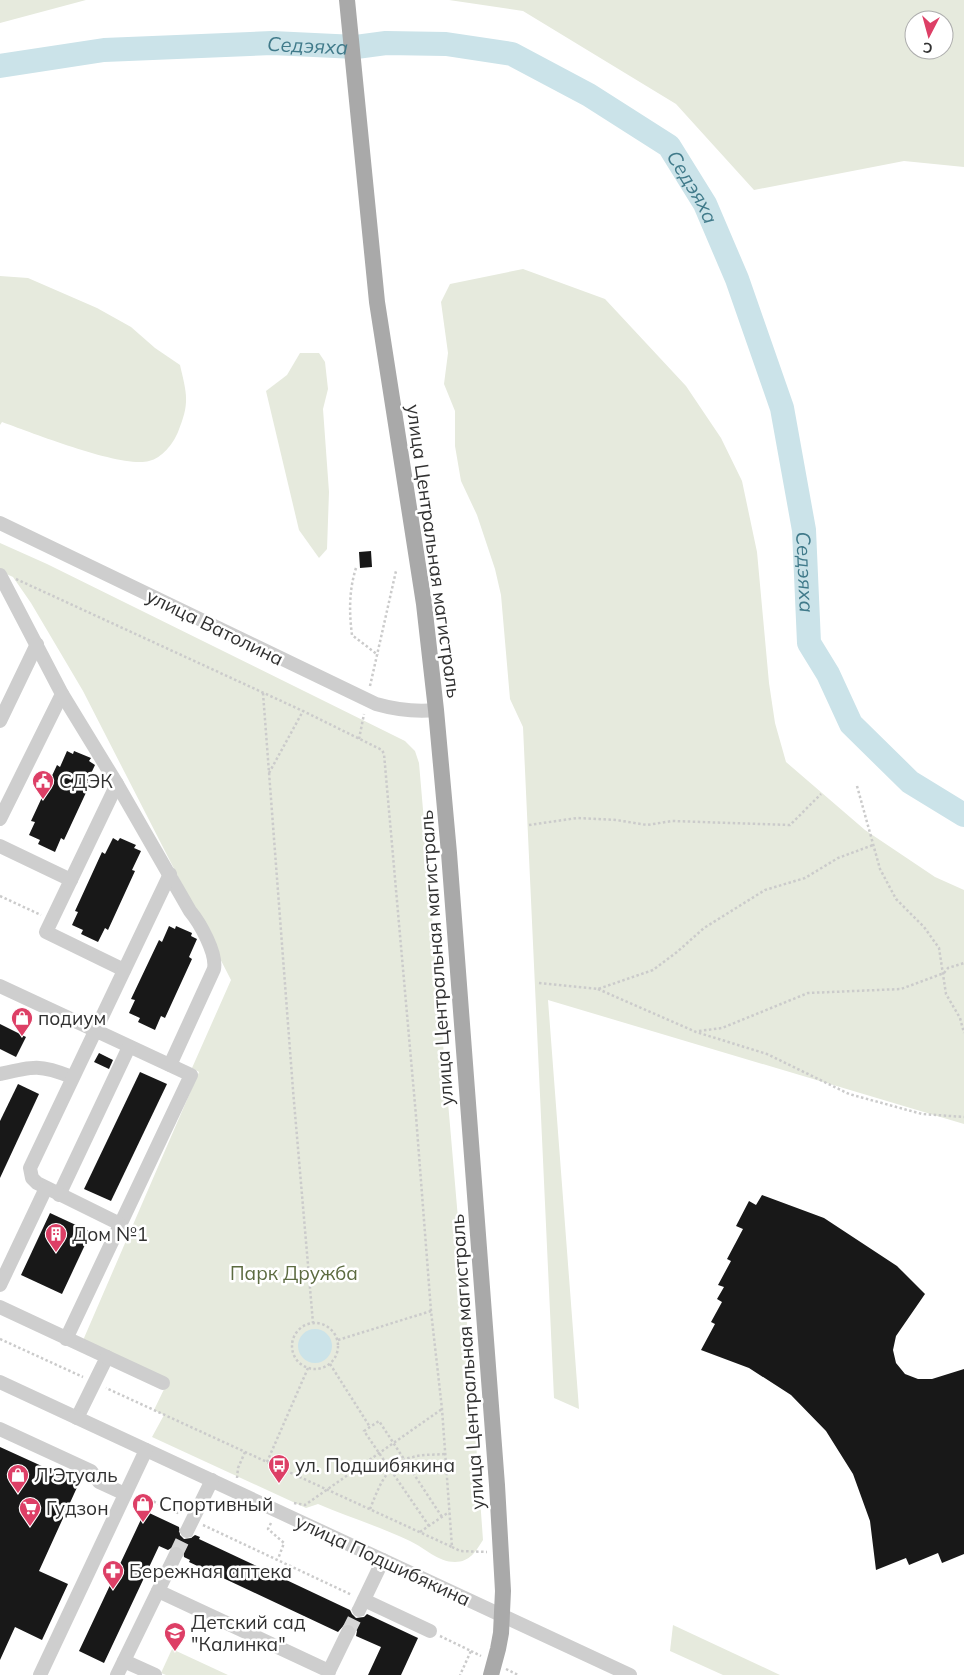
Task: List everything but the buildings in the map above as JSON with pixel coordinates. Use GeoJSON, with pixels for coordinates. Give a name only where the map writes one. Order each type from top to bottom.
{"type":"FeatureCollection","features":[{"type":"Feature","properties":{"kind":"main road","name":"улица Центральная магистраль"},"geometry":{"type":"LineString","coordinates":[[347,0],[377,302],[424,604],[436,710],[450,872],[503,1591],[498,1649],[491,1675]]}},
{"type":"Feature","properties":{"kind":"street","name":"улица Ватолина"},"geometry":{"type":"LineString","coordinates":[[0,523],[367,700],[396,710],[415,712],[436,710]]}},
{"type":"Feature","properties":{"kind":"street"},"geometry":{"type":"LineString","coordinates":[[6,576],[62,694],[190,910],[196,917],[214,955],[214,969],[170,1065]]}},
{"type":"Feature","properties":{"kind":"street"},"geometry":{"type":"LineString","coordinates":[[0,721],[37,644]]}},
{"type":"Feature","properties":{"kind":"street"},"geometry":{"type":"LineString","coordinates":[[0,819],[5,795],[62,694]]}},
{"type":"Feature","properties":{"kind":"street"},"geometry":{"type":"LineString","coordinates":[[117,784],[46,932],[124,970]]}},
{"type":"Feature","properties":{"kind":"street"},"geometry":{"type":"LineString","coordinates":[[0,846],[71,880]]}},
{"type":"Feature","properties":{"kind":"street"},"geometry":{"type":"LineString","coordinates":[[120,1224],[37,1183],[30,1173],[30,1164],[170,874]]}},
{"type":"Feature","properties":{"kind":"street"},"geometry":{"type":"LineString","coordinates":[[0,986],[191,1075],[66,1339]]}},
{"type":"Feature","properties":{"kind":"street"},"geometry":{"type":"LineString","coordinates":[[59,1195],[129,1047]]}},
{"type":"Feature","properties":{"kind":"street"},"geometry":{"type":"LineString","coordinates":[[0,1074],[32,1066],[42,1066],[54,1069],[72,1078]]}},
{"type":"Feature","properties":{"kind":"street"},"geometry":{"type":"LineString","coordinates":[[0,1286],[46,1188]]}},
{"type":"Feature","properties":{"kind":"street"},"geometry":{"type":"LineString","coordinates":[[0,1307],[163,1383]]}},
{"type":"Feature","properties":{"kind":"street"},"geometry":{"type":"LineString","coordinates":[[77,1418],[107,1358]]}},
{"type":"Feature","properties":{"kind":"street","name":"улица Подшибякина"},"geometry":{"type":"LineString","coordinates":[[0,1382],[630,1675]]}},
{"type":"Feature","properties":{"kind":"street"},"geometry":{"type":"LineString","coordinates":[[0,1428],[91,1471],[99,1482],[126,1492]]}},
{"type":"Feature","properties":{"kind":"street"},"geometry":{"type":"LineString","coordinates":[[40,1675],[146,1450]]}},
{"type":"Feature","properties":{"kind":"street"},"geometry":{"type":"LineString","coordinates":[[190,1526],[212,1480]]}},
{"type":"Feature","properties":{"kind":"street"},"geometry":{"type":"LineString","coordinates":[[117,1675],[176,1554]]}},
{"type":"Feature","properties":{"kind":"street"},"geometry":{"type":"LineString","coordinates":[[383,1560],[361,1605],[430,1631]]}},
{"type":"Feature","properties":{"kind":"street"},"geometry":{"type":"LineString","coordinates":[[158,1591],[329,1673],[348,1632]]}},
{"type":"Feature","properties":{"kind":"street"},"geometry":{"type":"LineString","coordinates":[[124,1661],[155,1675]]}},
{"type":"Feature","properties":{"kind":"path"},"geometry":{"type":"LineString","coordinates":[[356,568],[350,592],[349,614],[352,635],[378,655]]}},
{"type":"Feature","properties":{"kind":"path"},"geometry":{"type":"LineString","coordinates":[[359,738],[396,571]]}},
{"type":"Feature","properties":{"kind":"path"},"geometry":{"type":"LineString","coordinates":[[6,576],[303,711],[382,750],[384,754],[431,1311],[442,1409],[452,1547]]}},
{"type":"Feature","properties":{"kind":"path"},"geometry":{"type":"LineString","coordinates":[[263,693],[293,1100],[313,1323]]}},
{"type":"Feature","properties":{"kind":"path"},"geometry":{"type":"LineString","coordinates":[[269,774],[303,711]]}},
{"type":"Feature","properties":{"kind":"path"},"geometry":{"type":"LineString","coordinates":[[857,786],[880,869],[896,899],[924,927],[939,948],[946,994],[960,1018],[964,1033]]}},
{"type":"Feature","properties":{"kind":"path"},"geometry":{"type":"LineString","coordinates":[[529,826],[577,818],[616,820],[647,826],[672,822],[755,822],[790,825],[821,794]]}},
{"type":"Feature","properties":{"kind":"path"},"geometry":{"type":"LineString","coordinates":[[598,988],[653,970],[704,928],[765,890],[805,878],[838,858],[873,845]]}},
{"type":"Feature","properties":{"kind":"path"},"geometry":{"type":"LineString","coordinates":[[0,896],[51,920]]}},
{"type":"Feature","properties":{"kind":"path"},"geometry":{"type":"LineString","coordinates":[[696,1032],[722,1028],[808,993],[901,990],[944,972],[948,968],[964,963]]}},
{"type":"Feature","properties":{"kind":"path"},"geometry":{"type":"LineString","coordinates":[[539,983],[598,988],[696,1032],[767,1054],[849,1094],[922,1114],[964,1117]]}},
{"type":"Feature","properties":{"kind":"path"},"geometry":{"type":"LineString","coordinates":[[338,1340],[431,1311]]}},
{"type":"Feature","properties":{"kind":"path"},"geometry":{"type":"LineString","coordinates":[[307,1324],[321,1324],[329,1327],[338,1340],[337,1356],[330,1364],[319,1369],[308,1368],[302,1365],[294,1356],[292,1343],[297,1332],[307,1324]]}},
{"type":"Feature","properties":{"kind":"path"},"geometry":{"type":"LineString","coordinates":[[0,1339],[460,1551],[501,1552]]}},
{"type":"Feature","properties":{"kind":"path"},"geometry":{"type":"LineString","coordinates":[[330,1364],[370,1427]]}},
{"type":"Feature","properties":{"kind":"path"},"geometry":{"type":"LineString","coordinates":[[267,1462],[308,1368]]}},
{"type":"Feature","properties":{"kind":"path"},"geometry":{"type":"LineString","coordinates":[[278,1560],[284,1543],[268,1529],[280,1501],[305,1505],[442,1409]]}},
{"type":"Feature","properties":{"kind":"path"},"geometry":{"type":"LineString","coordinates":[[429,1526],[364,1430],[378,1421],[442,1517]]}},
{"type":"Feature","properties":{"kind":"path"},"geometry":{"type":"LineString","coordinates":[[242,1482],[237,1479],[238,1468],[244,1452]]}},
{"type":"Feature","properties":{"kind":"path"},"geometry":{"type":"LineString","coordinates":[[370,1509],[383,1477],[391,1469],[413,1457],[445,1454]]}},
{"type":"Feature","properties":{"kind":"path"},"geometry":{"type":"LineString","coordinates":[[126,1492],[190,1526],[278,1560],[361,1605]]}},
{"type":"Feature","properties":{"kind":"path"},"geometry":{"type":"LineString","coordinates":[[420,1532],[449,1512]]}},
{"type":"Feature","properties":{"kind":"path"},"geometry":{"type":"LineString","coordinates":[[430,1631],[471,1651],[460,1675]]}},
{"type":"Feature","properties":{"kind":"green space"},"geometry":{"type":"Polygon","coordinates":[[[0,0],[86,0],[0,23],[0,0]]]}},
{"type":"Feature","properties":{"kind":"green space"},"geometry":{"type":"Polygon","coordinates":[[[449,0],[964,0],[964,167],[904,161],[754,190],[676,104],[523,11],[449,0]]]}},
{"type":"Feature","properties":{"kind":"green space"},"geometry":{"type":"Polygon","coordinates":[[[523,269],[605,299],[686,386],[721,438],[742,481],[757,552],[769,683],[775,723],[786,762],[865,830],[935,877],[964,890],[964,1124],[548,1000],[579,1409],[554,1398],[523,727],[510,699],[501,595],[495,569],[477,515],[461,481],[455,446],[455,411],[444,384],[448,353],[441,302],[450,284],[523,269]]]}},
{"type":"Feature","properties":{"kind":"green space"},"geometry":{"type":"Polygon","coordinates":[[[0,276],[28,278],[97,308],[131,327],[155,348],[180,365],[186,392],[186,406],[176,437],[163,454],[149,461],[119,460],[54,441],[2,422],[0,425],[0,276]]]}},
{"type":"Feature","properties":{"kind":"green space"},"geometry":{"type":"Polygon","coordinates":[[[300,353],[319,353],[325,362],[328,389],[323,409],[329,492],[327,549],[319,558],[299,530],[266,391],[287,375],[300,353]]]}},
{"type":"Feature","properties":{"kind":"green space","name":"Парк Дружба"},"geometry":{"type":"Polygon","coordinates":[[[0,543],[47,564],[405,741],[415,751],[419,763],[470,1359],[483,1540],[472,1555],[465,1560],[455,1562],[443,1560],[399,1536],[318,1504],[306,1508],[152,1437],[164,1415],[154,1410],[167,1383],[81,1345],[199,1072],[192,1068],[231,980],[83,691],[31,603],[13,577],[0,571],[0,543]]]}},
{"type":"Feature","properties":{"kind":"green space"},"geometry":{"type":"Polygon","coordinates":[[[673,1625],[780,1675],[723,1675],[670,1651],[673,1625]]]}},
{"type":"Feature","properties":{"kind":"green space"},"geometry":{"type":"Polygon","coordinates":[[[172,1649],[228,1675],[166,1675],[161,1673],[172,1649]]]}},
{"type":"Feature","properties":{"kind":"water"},"geometry":{"type":"Polygon","coordinates":[[[315,1329],[327,1334],[332,1346],[327,1358],[315,1363],[303,1358],[298,1346],[303,1334],[315,1329]]]}},
{"type":"Feature","properties":{"kind":"waterway","name":"Седэяха"},"geometry":{"type":"LineString","coordinates":[[0,66],[104,50],[272,43],[356,47],[386,43],[446,44],[512,54],[589,95],[669,146],[705,204],[737,279],[782,408],[804,530],[809,643],[828,674],[851,724],[910,782],[964,815]]}},
{"type":"Feature","properties":{"kind":"tunnel"},"geometry":{"type":"LineString","coordinates":[[176,1554],[187,1531]]}},
{"type":"Feature","properties":{"kind":"tunnel"},"geometry":{"type":"LineString","coordinates":[[348,1632],[359,1610]]}},
{"type":"Feature","properties":{"kind":"place","name":"СДЭК"},"geometry":{"type":"Point","coordinates":[43,800]}},
{"type":"Feature","properties":{"kind":"place","name":"подиум"},"geometry":{"type":"Point","coordinates":[22,1037]}},
{"type":"Feature","properties":{"kind":"place","name":"Дом №1"},"geometry":{"type":"Point","coordinates":[56,1253]}},
{"type":"Feature","properties":{"kind":"place","name":"ул. Подшибякина"},"geometry":{"type":"Point","coordinates":[279,1484]}},
{"type":"Feature","properties":{"kind":"place","name":"Л'Этуаль"},"geometry":{"type":"Point","coordinates":[18,1494]}},
{"type":"Feature","properties":{"kind":"place","name":"Спортивный"},"geometry":{"type":"Point","coordinates":[143,1523]}},
{"type":"Feature","properties":{"kind":"place","name":"Гудзон"},"geometry":{"type":"Point","coordinates":[30,1527]}},
{"type":"Feature","properties":{"kind":"place","name":"Бережная аптека"},"geometry":{"type":"Point","coordinates":[113,1590]}},
{"type":"Feature","properties":{"kind":"place","name":"Детский сад \"Калинка\""},"geometry":{"type":"Point","coordinates":[175,1652]}}]}
